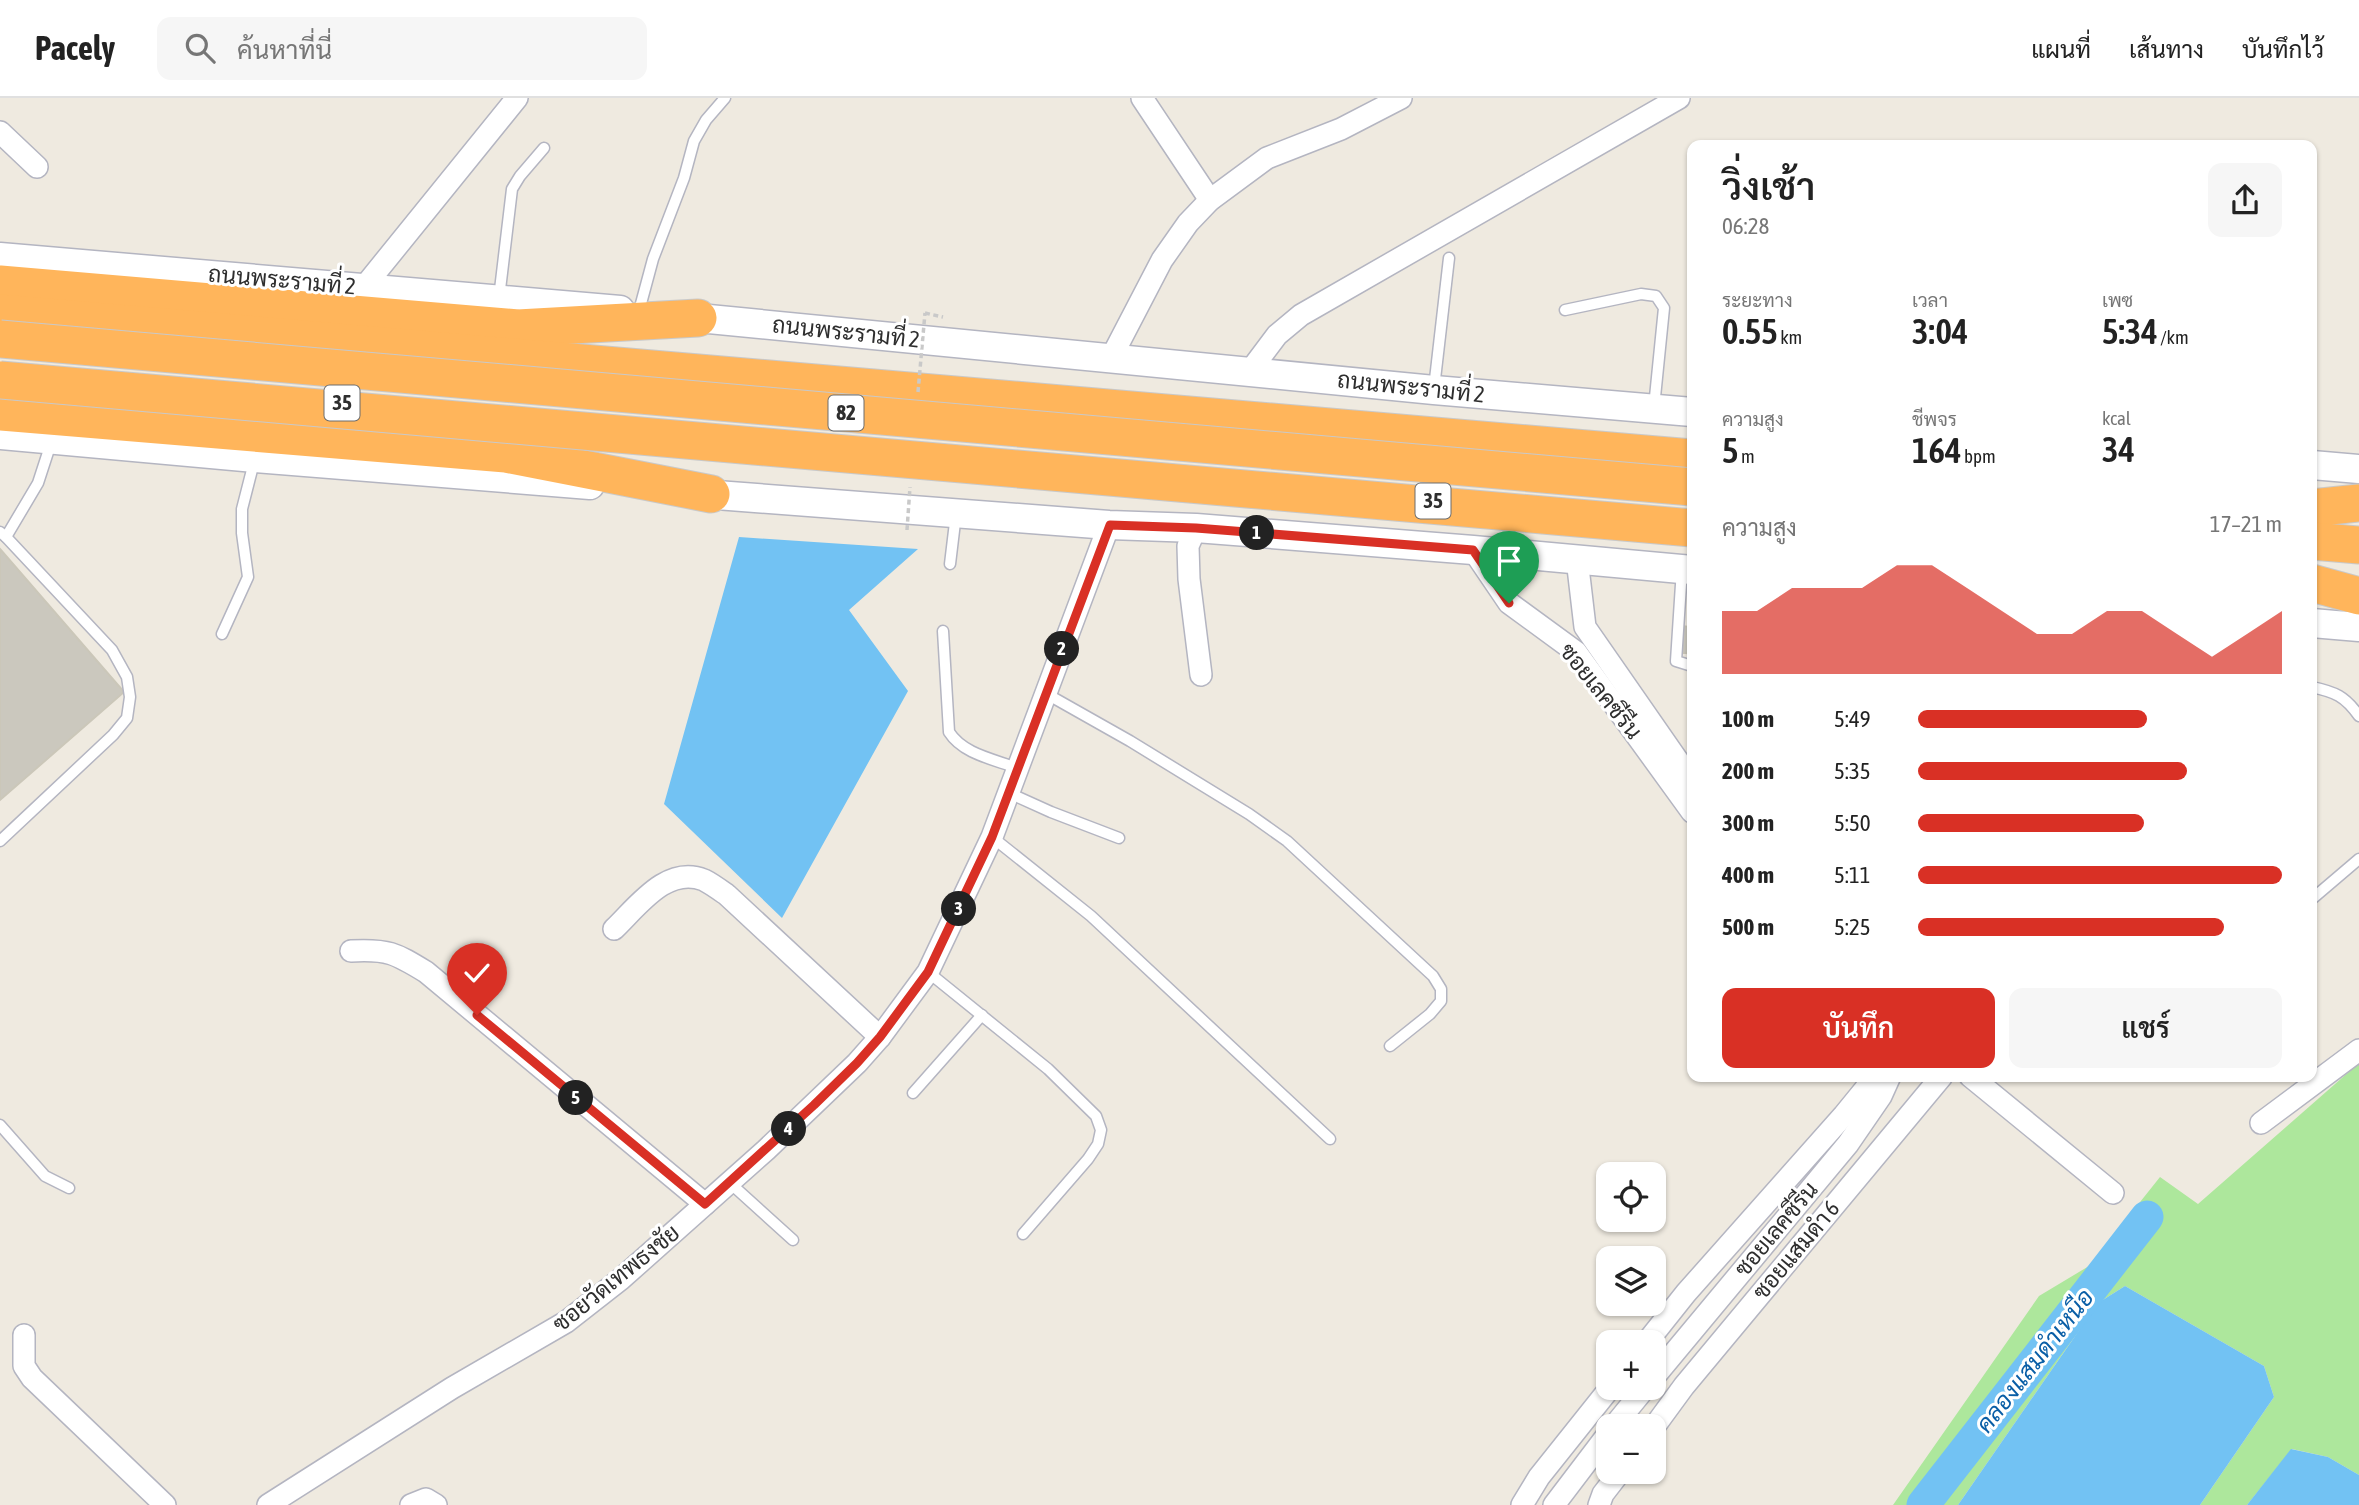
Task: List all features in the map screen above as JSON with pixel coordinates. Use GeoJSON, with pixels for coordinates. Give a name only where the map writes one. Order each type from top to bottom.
{"type":"FeatureCollection","features":[{"type":"Feature","properties":{"kind":"highway"},"geometry":{"type":"LineString","coordinates":[[0,284],[154,296],[508,313],[698,318]]}},
{"type":"Feature","properties":{"kind":"highway","name":"ถนนพระรามที่ 2"},"geometry":{"type":"LineString","coordinates":[[0,313],[1687,457]]}},
{"type":"Feature","properties":{"kind":"highway"},"geometry":{"type":"LineString","coordinates":[[508,313],[690,371]]}},
{"type":"Feature","properties":{"kind":"highway","name":"82"},"geometry":{"type":"LineString","coordinates":[[0,339],[1687,487]]}},
{"type":"Feature","properties":{"kind":"highway","name":"35"},"geometry":{"type":"LineString","coordinates":[[0,373],[1687,526]]}},
{"type":"Feature","properties":{"kind":"highway","name":"82"},"geometry":{"type":"LineString","coordinates":[[0,380],[1687,526]]}},
{"type":"Feature","properties":{"kind":"highway"},"geometry":{"type":"LineString","coordinates":[[0,412],[506,454],[710,494]]}},
{"type":"Feature","properties":{"kind":"highway"},"geometry":{"type":"LineString","coordinates":[[506,454],[683,433]]}},
{"type":"Feature","properties":{"kind":"highway"},"geometry":{"type":"LineString","coordinates":[[2317,507],[2359,503]]}},
{"type":"Feature","properties":{"kind":"highway"},"geometry":{"type":"LineString","coordinates":[[2317,508],[2359,512]]}},
{"type":"Feature","properties":{"kind":"highway"},"geometry":{"type":"LineString","coordinates":[[2317,541],[2359,545]]}},
{"type":"Feature","properties":{"kind":"highway"},"geometry":{"type":"LineString","coordinates":[[2317,582],[2359,585]]}},
{"type":"Feature","properties":{"kind":"highway"},"geometry":{"type":"LineString","coordinates":[[2317,583],[2359,596]]}},
{"type":"Feature","properties":{"kind":"main road","name":"ถนนพระรามที่ 2"},"geometry":{"type":"LineString","coordinates":[[0,257],[364,287],[508,313],[639,311],[1434,390],[1687,412]]}},
{"type":"Feature","properties":{"kind":"main road","name":"35"},"geometry":{"type":"LineString","coordinates":[[0,435],[956,514],[1196,528],[1473,550],[1687,570]]}},
{"type":"Feature","properties":{"kind":"main road"},"geometry":{"type":"LineString","coordinates":[[2317,465],[2359,469]]}},
{"type":"Feature","properties":{"kind":"main road"},"geometry":{"type":"LineString","coordinates":[[2317,626],[2359,627]]}},
{"type":"Feature","properties":{"kind":"street"},"geometry":{"type":"LineString","coordinates":[[364,287],[517,98]]}},
{"type":"Feature","properties":{"kind":"street"},"geometry":{"type":"LineString","coordinates":[[1142,98],[1210,200]]}},
{"type":"Feature","properties":{"kind":"street"},"geometry":{"type":"LineString","coordinates":[[1111,358],[1162,260],[1188,223],[1210,200],[1267,158],[1341,129],[1401,98]]}},
{"type":"Feature","properties":{"kind":"street"},"geometry":{"type":"LineString","coordinates":[[1250,371],[1277,335],[1301,315],[1679,98]]}},
{"type":"Feature","properties":{"kind":"street"},"geometry":{"type":"LineString","coordinates":[[0,131],[37,167]]}},
{"type":"Feature","properties":{"kind":"street","name":"ซอยวัดเทพธงชัย"},"geometry":{"type":"LineString","coordinates":[[285,1500],[452,1388],[566,1322],[621,1279],[730,1182],[814,1105],[880,1037],[928,972],[992,837],[1110,525]]}},
{"type":"Feature","properties":{"kind":"street"},"geometry":{"type":"LineString","coordinates":[[1196,528],[1188,546],[1189,579],[1201,675]]}},
{"type":"Feature","properties":{"kind":"street","name":"ซอยเลคซีรีน"},"geometry":{"type":"LineString","coordinates":[[1473,550],[1509,603],[1576,652],[1687,805]]}},
{"type":"Feature","properties":{"kind":"street","name":"ซอยเลคซีรีน"},"geometry":{"type":"LineString","coordinates":[[1577,559],[1586,627],[1687,774]]}},
{"type":"Feature","properties":{"kind":"street"},"geometry":{"type":"LineString","coordinates":[[614,929],[660,885],[675,877],[690,876],[705,881],[727,895],[880,1037]]}},
{"type":"Feature","properties":{"kind":"street"},"geometry":{"type":"LineString","coordinates":[[351,951],[379,950],[402,957],[426,972],[705,1204]]}},
{"type":"Feature","properties":{"kind":"street"},"geometry":{"type":"LineString","coordinates":[[2317,1081],[2359,1050]]}},
{"type":"Feature","properties":{"kind":"street","name":"ซอยเลคซีรีน"},"geometry":{"type":"LineString","coordinates":[[1666,1362],[1853,1121],[1868,1082]]}},
{"type":"Feature","properties":{"kind":"street","name":"ซอยเลคซีรีน"},"geometry":{"type":"LineString","coordinates":[[1657,1330],[1686,1293],[1853,1121],[1881,1096],[1887,1082]]}},
{"type":"Feature","properties":{"kind":"street","name":"ซอยแสมดำ 6"},"geometry":{"type":"LineString","coordinates":[[1664,1414],[1701,1365],[1937,1082]]}},
{"type":"Feature","properties":{"kind":"street"},"geometry":{"type":"LineString","coordinates":[[1977,1082],[2113,1193]]}},
{"type":"Feature","properties":{"kind":"street"},"geometry":{"type":"LineString","coordinates":[[2261,1123],[2316,1082]]}},
{"type":"Feature","properties":{"kind":"street"},"geometry":{"type":"LineString","coordinates":[[24,1335],[24,1366],[32,1378],[165,1505]]}},
{"type":"Feature","properties":{"kind":"street"},"geometry":{"type":"LineString","coordinates":[[1522,1505],[1539,1477],[1600,1400]]}},
{"type":"Feature","properties":{"kind":"street"},"geometry":{"type":"LineString","coordinates":[[1624,1414],[1635,1400]]}},
{"type":"Feature","properties":{"kind":"street"},"geometry":{"type":"LineString","coordinates":[[1554,1505],[1596,1450]]}},
{"type":"Feature","properties":{"kind":"street"},"geometry":{"type":"LineString","coordinates":[[1599,1505],[1602,1494],[1610,1484]]}},
{"type":"Feature","properties":{"kind":"street"},"geometry":{"type":"LineString","coordinates":[[411,1505],[426,1499],[436,1505]]}},
{"type":"Feature","properties":{"kind":"lane"},"geometry":{"type":"LineString","coordinates":[[639,311],[653,259],[684,178],[694,141],[706,120],[725,98]]}},
{"type":"Feature","properties":{"kind":"lane"},"geometry":{"type":"LineString","coordinates":[[508,313],[512,189],[544,148]]}},
{"type":"Feature","properties":{"kind":"lane"},"geometry":{"type":"LineString","coordinates":[[1434,390],[1449,258]]}},
{"type":"Feature","properties":{"kind":"lane"},"geometry":{"type":"LineString","coordinates":[[1564,310],[1642,294],[1656,296],[1664,308],[1653,409]]}},
{"type":"Feature","properties":{"kind":"lane"},"geometry":{"type":"LineString","coordinates":[[0,841],[113,734],[127,718],[130,697],[127,677],[113,650],[3,534],[29,502],[52,439]]}},
{"type":"Feature","properties":{"kind":"lane"},"geometry":{"type":"LineString","coordinates":[[222,634],[248,576],[242,533],[242,509],[255,458]]}},
{"type":"Feature","properties":{"kind":"lane"},"geometry":{"type":"LineString","coordinates":[[950,564],[956,514]]}},
{"type":"Feature","properties":{"kind":"lane"},"geometry":{"type":"LineString","coordinates":[[1687,570],[1676,661],[1687,664]]}},
{"type":"Feature","properties":{"kind":"lane"},"geometry":{"type":"LineString","coordinates":[[943,631],[948,732],[964,749],[1017,768]]}},
{"type":"Feature","properties":{"kind":"lane"},"geometry":{"type":"LineString","coordinates":[[2317,688],[2348,700],[2359,716]]}},
{"type":"Feature","properties":{"kind":"lane"},"geometry":{"type":"LineString","coordinates":[[1045,692],[1250,814],[1287,841],[1433,976],[1441,989],[1441,1001],[1430,1014],[1390,1046]]}},
{"type":"Feature","properties":{"kind":"lane"},"geometry":{"type":"LineString","coordinates":[[1009,793],[1119,838]]}},
{"type":"Feature","properties":{"kind":"lane"},"geometry":{"type":"LineString","coordinates":[[992,837],[1091,916],[1329,1139]]}},
{"type":"Feature","properties":{"kind":"lane"},"geometry":{"type":"LineString","coordinates":[[2317,895],[2359,859]]}},
{"type":"Feature","properties":{"kind":"lane"},"geometry":{"type":"LineString","coordinates":[[928,972],[1048,1069],[1096,1116],[1101,1130],[1098,1144],[1023,1234]]}},
{"type":"Feature","properties":{"kind":"lane"},"geometry":{"type":"LineString","coordinates":[[913,1093],[982,1016]]}},
{"type":"Feature","properties":{"kind":"lane"},"geometry":{"type":"LineString","coordinates":[[0,1125],[45,1176],[69,1188]]}},
{"type":"Feature","properties":{"kind":"lane"},"geometry":{"type":"LineString","coordinates":[[730,1182],[793,1240]]}},
{"type":"Feature","properties":{"kind":"path"},"geometry":{"type":"LineString","coordinates":[[925,313],[951,318]]}},
{"type":"Feature","properties":{"kind":"green space"},"geometry":{"type":"Polygon","coordinates":[[[2359,1063],[2359,1475],[2328,1457],[2292,1449],[2247,1505],[2200,1505],[2274,1397],[2264,1366],[2125,1286],[2098,1303],[1958,1505],[1893,1505],[2039,1296],[2089,1266],[2160,1177],[2198,1204],[2359,1063]]]}},
{"type":"Feature","properties":{"kind":"water"},"geometry":{"type":"Polygon","coordinates":[[[739,537],[918,549],[849,610],[908,691],[782,918],[664,804],[739,537]]]}},
{"type":"Feature","properties":{"kind":"water"},"geometry":{"type":"Polygon","coordinates":[[[2125,1286],[2264,1366],[2274,1397],[2200,1505],[1958,1505],[2098,1303],[2125,1286]]]}},
{"type":"Feature","properties":{"kind":"water"},"geometry":{"type":"Polygon","coordinates":[[[2291,1449],[2328,1457],[2359,1475],[2359,1505],[2247,1505],[2291,1449]]]}},
{"type":"Feature","properties":{"kind":"building"},"geometry":{"type":"Polygon","coordinates":[[[0,549],[124,692],[0,800],[0,549]]]}},
{"type":"Feature","properties":{"kind":"building"},"geometry":{"type":"Polygon","coordinates":[[[1682,626],[1687,627],[1687,653],[1680,653],[1682,626]]]}},
{"type":"Feature","properties":{"kind":"waterway","name":"คลองแสมดำเหนือ"},"geometry":{"type":"LineString","coordinates":[[1923,1505],[2147,1217]]}},
{"type":"Feature","properties":{"kind":"route"},"geometry":{"type":"LineString","coordinates":[[477,1015],[705,1204],[857,1063],[880,1037],[928,972],[992,837],[1110,525],[1196,528],[1473,550],[1509,603]]}}]}
